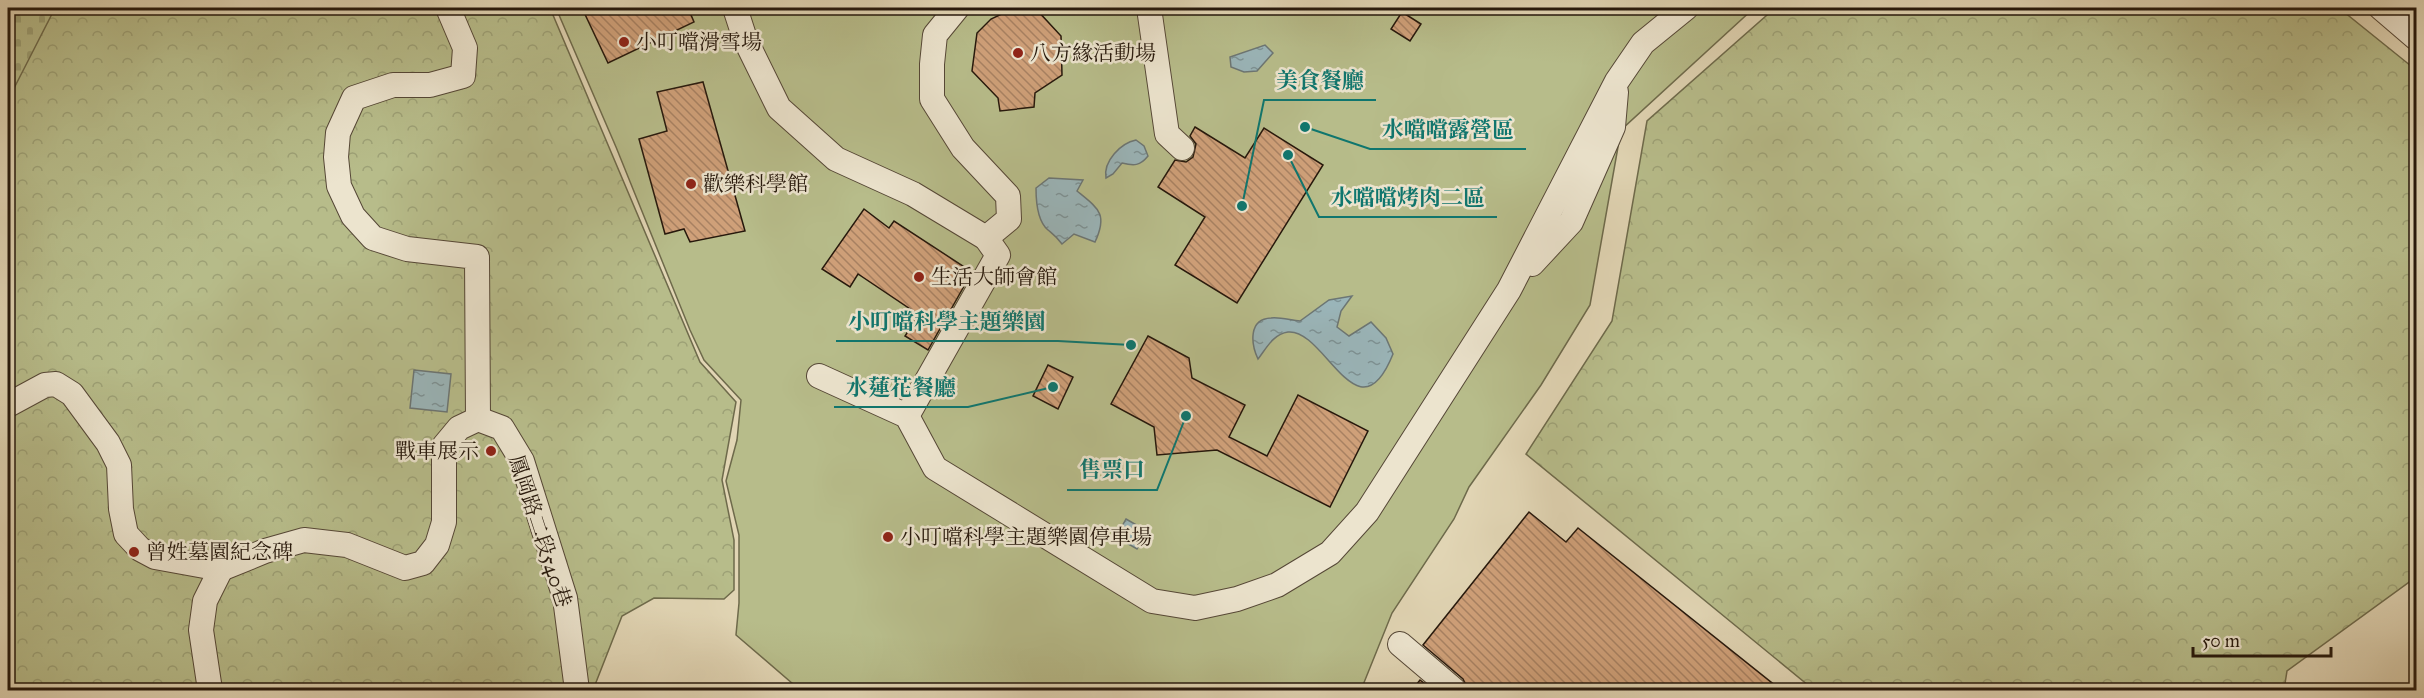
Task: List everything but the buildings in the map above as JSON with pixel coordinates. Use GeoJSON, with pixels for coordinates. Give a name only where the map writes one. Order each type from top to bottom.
{"type":"FeatureCollection","features":[{"type":"Feature","properties":{"kind":"street"},"geometry":{"type":"LineString","coordinates":[[8,405],[45,385],[56,384],[72,394],[108,443],[119,465],[121,509],[126,534],[140,549],[154,557],[220,569],[265,550],[304,540],[347,545],[405,568],[423,563],[438,545],[444,522],[444,446],[459,428],[478,419],[477,257],[407,249],[373,238],[353,216],[339,186],[336,157],[338,133],[354,98],[393,85],[430,85],[463,76],[465,48],[448,8]]}},
{"type":"Feature","properties":{"kind":"street"},"geometry":{"type":"LineString","coordinates":[[735,8],[745,39],[779,108],[836,159],[913,194],[986,238],[998,255],[907,416]]}},
{"type":"Feature","properties":{"kind":"street"},"geometry":{"type":"LineString","coordinates":[[957,8],[935,35],[932,99],[963,148],[1008,196],[1009,219],[986,238]]}},
{"type":"Feature","properties":{"kind":"street"},"geometry":{"type":"LineString","coordinates":[[1149,8],[1167,134],[1182,148]]}},
{"type":"Feature","properties":{"kind":"street"},"geometry":{"type":"LineString","coordinates":[[819,376],[907,416],[935,468],[1152,602],[1195,608],[1237,599],[1277,585],[1330,553],[1367,512],[1509,290],[1617,81],[1643,43],[1686,8]]}},
{"type":"Feature","properties":{"kind":"street"},"geometry":{"type":"LineString","coordinates":[[2381,8],[2416,38]]}},
{"type":"Feature","properties":{"kind":"street","name":"鳳岡路二段540巷"},"geometry":{"type":"LineString","coordinates":[[478,419],[502,428],[522,460],[564,598],[577,690]]}},
{"type":"Feature","properties":{"kind":"street"},"geometry":{"type":"LineString","coordinates":[[210,690],[201,630],[205,601],[220,569]]}},
{"type":"Feature","properties":{"kind":"street"},"geometry":{"type":"LineString","coordinates":[[1400,644],[1454,690]]}},
{"type":"Feature","properties":{"kind":"green space"},"geometry":{"type":"Polygon","coordinates":[[[8,8],[550,8],[700,362],[736,402],[722,480],[734,540],[734,590],[724,599],[654,598],[622,616],[593,690],[8,690],[8,8]]]}},
{"type":"Feature","properties":{"kind":"green space"},"geometry":{"type":"Polygon","coordinates":[[[8,8],[55,8],[8,100],[8,8]]]}},
{"type":"Feature","properties":{"kind":"green space"},"geometry":{"type":"Polygon","coordinates":[[[556,8],[1754,8],[1621,130],[1590,305],[1541,385],[1469,487],[1454,519],[1392,613],[1361,690],[800,690],[736,635],[739,603],[739,535],[726,481],[737,440],[741,400],[704,360],[556,8]]]}},
{"type":"Feature","properties":{"kind":"green space"},"geometry":{"type":"Polygon","coordinates":[[[1775,8],[2339,8],[2416,70],[2416,577],[2287,671],[2284,690],[1814,690],[1526,454],[1612,321],[1647,121],[1775,8]]]}},
{"type":"Feature","properties":{"kind":"water"},"geometry":{"type":"Polygon","coordinates":[[[1265,45],[1273,53],[1257,71],[1244,72],[1231,67],[1230,57],[1265,45]]]}},
{"type":"Feature","properties":{"kind":"water"},"geometry":{"type":"Polygon","coordinates":[[[1136,140],[1144,146],[1148,156],[1136,164],[1122,163],[1113,174],[1106,178],[1110,159],[1119,149],[1136,140]]]}},
{"type":"Feature","properties":{"kind":"water"},"geometry":{"type":"Polygon","coordinates":[[[1049,178],[1083,180],[1077,191],[1096,208],[1101,218],[1095,242],[1074,234],[1062,244],[1041,222],[1036,188],[1049,178]]]}},
{"type":"Feature","properties":{"kind":"water"},"geometry":{"type":"Polygon","coordinates":[[[1352,296],[1341,311],[1337,327],[1349,336],[1371,322],[1386,338],[1393,354],[1380,378],[1367,387],[1354,384],[1341,374],[1302,335],[1283,333],[1270,342],[1258,359],[1253,333],[1258,323],[1264,319],[1274,318],[1300,321],[1329,300],[1352,296]]]}},
{"type":"Feature","properties":{"kind":"water"},"geometry":{"type":"Polygon","coordinates":[[[414,370],[451,374],[447,412],[410,408],[414,370]]]}},
{"type":"Feature","properties":{"kind":"water"},"geometry":{"type":"Polygon","coordinates":[[[1126,519],[1147,531],[1137,549],[1116,537],[1126,519]]]}},
{"type":"Feature","properties":{"kind":"place","name":"小叮噹滑雪場"},"geometry":{"type":"Point","coordinates":[624,42]}},
{"type":"Feature","properties":{"kind":"place","name":"八方緣活動場"},"geometry":{"type":"Point","coordinates":[1018,53]}},
{"type":"Feature","properties":{"kind":"place","name":"水噹噹露營區"},"geometry":{"type":"Point","coordinates":[1305,127]}},
{"type":"Feature","properties":{"kind":"place","name":"水噹噹烤肉二區"},"geometry":{"type":"Point","coordinates":[1288,155]}},
{"type":"Feature","properties":{"kind":"place","name":"歡樂科學館"},"geometry":{"type":"Point","coordinates":[691,184]}},
{"type":"Feature","properties":{"kind":"place","name":"美食餐廳"},"geometry":{"type":"Point","coordinates":[1242,206]}},
{"type":"Feature","properties":{"kind":"place","name":"生活大師會館"},"geometry":{"type":"Point","coordinates":[919,277]}},
{"type":"Feature","properties":{"kind":"place","name":"小叮噹科學主題樂園"},"geometry":{"type":"Point","coordinates":[1131,345]}},
{"type":"Feature","properties":{"kind":"place","name":"水蓮花餐廳"},"geometry":{"type":"Point","coordinates":[1053,387]}},
{"type":"Feature","properties":{"kind":"place","name":"售票口"},"geometry":{"type":"Point","coordinates":[1186,416]}},
{"type":"Feature","properties":{"kind":"place","name":"戰車展示"},"geometry":{"type":"Point","coordinates":[491,451]}},
{"type":"Feature","properties":{"kind":"place","name":"小叮噹科學主題樂園停車場"},"geometry":{"type":"Point","coordinates":[888,537]}},
{"type":"Feature","properties":{"kind":"place","name":"曾姓墓園紀念碑"},"geometry":{"type":"Point","coordinates":[134,552]}}]}
